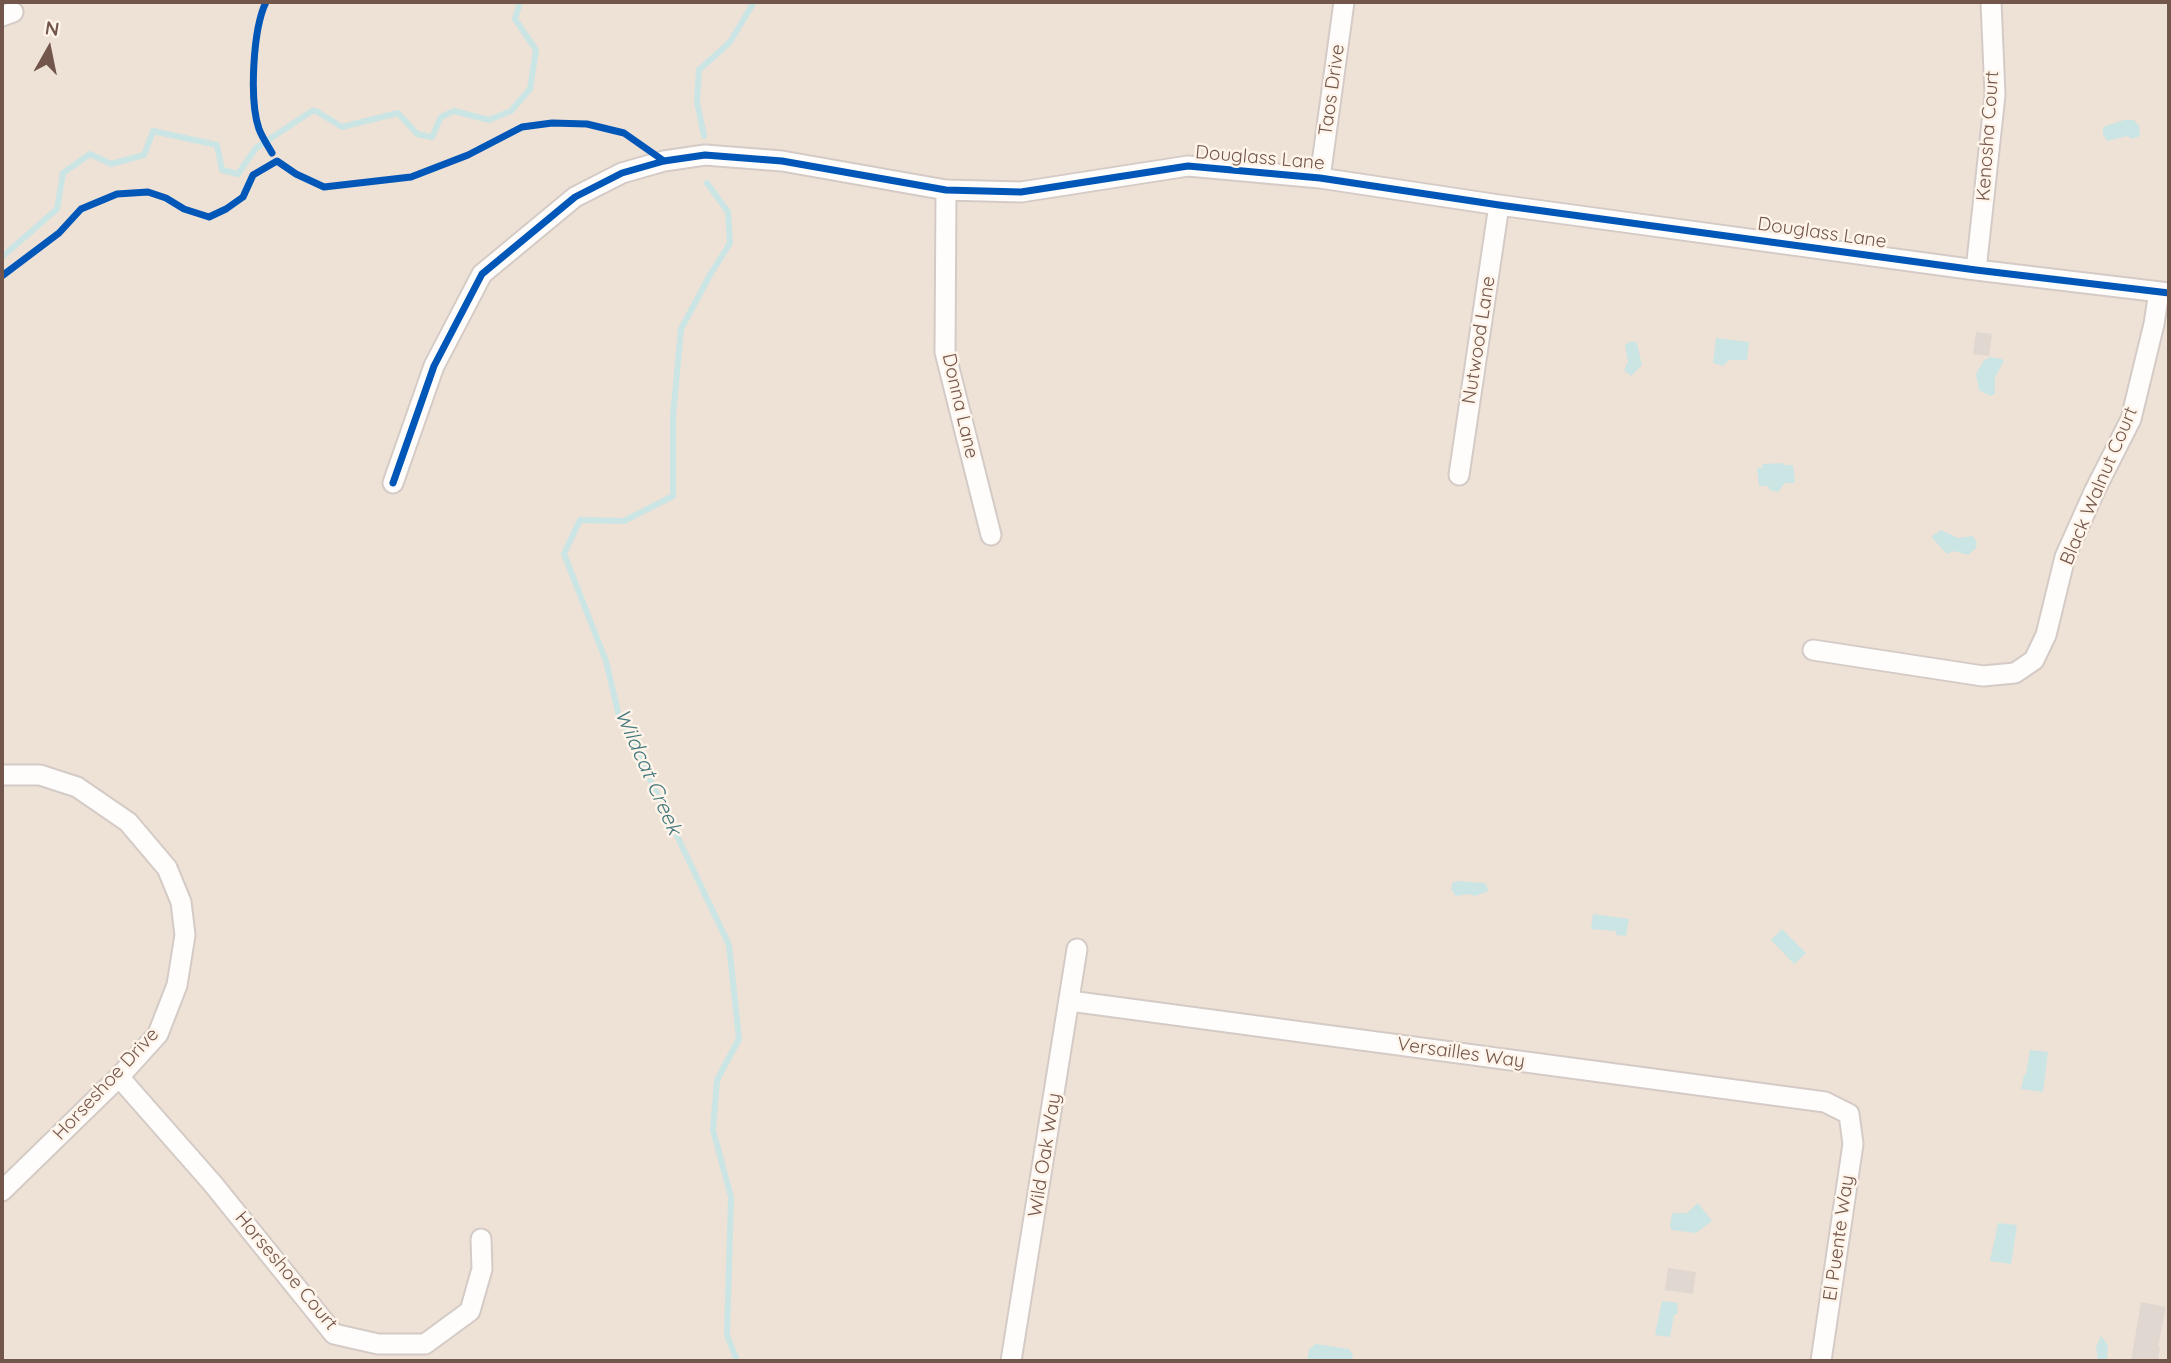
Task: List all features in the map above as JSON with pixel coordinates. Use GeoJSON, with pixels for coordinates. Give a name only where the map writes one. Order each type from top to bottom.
{"type":"FeatureCollection","features":[{"type":"Feature","properties":{"kind":"street","name":"Taos Drive"},"geometry":{"type":"LineString","coordinates":[[1320,178],[1344,2]]}},
{"type":"Feature","properties":{"kind":"street","name":"Kenosha Court"},"geometry":{"type":"LineString","coordinates":[[1976,270],[1995,95],[1992,2]]}},
{"type":"Feature","properties":{"kind":"street","name":"Douglass Lane"},"geometry":{"type":"LineString","coordinates":[[393,483],[434,366],[482,274],[575,197],[622,173],[664,161],[705,155],[782,162],[947,190],[1021,192],[1188,166],[1320,178],[1976,270],[2164,292]]}},
{"type":"Feature","properties":{"kind":"street","name":"Donna Lane"},"geometry":{"type":"LineString","coordinates":[[947,190],[945,352],[991,535]]}},
{"type":"Feature","properties":{"kind":"street","name":"Nutwood Lane"},"geometry":{"type":"LineString","coordinates":[[1459,475],[1500,205]]}},
{"type":"Feature","properties":{"kind":"street","name":"Black Walnut Court"},"geometry":{"type":"LineString","coordinates":[[1813,650],[1983,676],[2015,673],[2034,660],[2046,635],[2065,557],[2131,419],[2164,292]]}},
{"type":"Feature","properties":{"kind":"street","name":"Horseshoe Drive"},"geometry":{"type":"LineString","coordinates":[[2,775],[40,775],[77,788],[128,822],[167,868],[181,902],[185,935],[177,985],[158,1034],[2,1191]]}},
{"type":"Feature","properties":{"kind":"street","name":"Wild Oak Way"},"geometry":{"type":"LineString","coordinates":[[1011,1361],[1077,949]]}},
{"type":"Feature","properties":{"kind":"street","name":"Versailles Way"},"geometry":{"type":"LineString","coordinates":[[1070,1001],[1825,1102],[1849,1114]]}},
{"type":"Feature","properties":{"kind":"street","name":"Horseshoe Court"},"geometry":{"type":"LineString","coordinates":[[119,1076],[213,1184],[334,1334],[378,1344],[425,1344],[470,1311],[482,1269],[481,1239]]}},
{"type":"Feature","properties":{"kind":"street","name":"El Puente Way"},"geometry":{"type":"LineString","coordinates":[[1821,1361],[1853,1144],[1849,1114]]}},
{"type":"Feature","properties":{"kind":"path"},"geometry":{"type":"LineString","coordinates":[[266,142],[274,157],[286,167]]}},
{"type":"Feature","properties":{"kind":"path"},"geometry":{"type":"LineString","coordinates":[[265,168],[274,157]]}},
{"type":"Feature","properties":{"kind":"shaded area"},"geometry":{"type":"Polygon","coordinates":[[[2,2],[2169,2],[2169,1361],[2,1361],[2,2]]]}},
{"type":"Feature","properties":{"kind":"water"},"geometry":{"type":"Polygon","coordinates":[[[2124,120],[2134,120],[2139,126],[2140,136],[2107,141],[2103,127],[2124,120]]]}},
{"type":"Feature","properties":{"kind":"water"},"geometry":{"type":"Polygon","coordinates":[[[1716,338],[1749,342],[1747,360],[1729,360],[1723,366],[1713,363],[1716,338]]]}},
{"type":"Feature","properties":{"kind":"water"},"geometry":{"type":"Polygon","coordinates":[[[1632,341],[1637,343],[1642,365],[1631,376],[1624,370],[1628,362],[1625,345],[1632,341]]]}},
{"type":"Feature","properties":{"kind":"water"},"geometry":{"type":"Polygon","coordinates":[[[1991,357],[2004,361],[1995,377],[1995,394],[1990,396],[1979,390],[1976,374],[1984,360],[1991,357]]]}},
{"type":"Feature","properties":{"kind":"water"},"geometry":{"type":"Polygon","coordinates":[[[1762,464],[1793,465],[1795,483],[1785,483],[1778,492],[1770,490],[1768,486],[1759,486],[1757,468],[1763,468],[1762,464]]]}},
{"type":"Feature","properties":{"kind":"water"},"geometry":{"type":"Polygon","coordinates":[[[1941,530],[1958,538],[1973,536],[1977,543],[1976,548],[1968,555],[1954,551],[1947,554],[1932,536],[1941,530]]]}},
{"type":"Feature","properties":{"kind":"water"},"geometry":{"type":"Polygon","coordinates":[[[1453,882],[1485,883],[1489,891],[1475,896],[1456,896],[1451,889],[1453,882]]]}},
{"type":"Feature","properties":{"kind":"water"},"geometry":{"type":"Polygon","coordinates":[[[1593,914],[1629,919],[1626,936],[1616,935],[1616,931],[1591,929],[1593,914]]]}},
{"type":"Feature","properties":{"kind":"water"},"geometry":{"type":"Polygon","coordinates":[[[1782,929],[1806,953],[1794,964],[1771,940],[1782,929]]]}},
{"type":"Feature","properties":{"kind":"water"},"geometry":{"type":"Polygon","coordinates":[[[2030,1050],[2048,1052],[2043,1092],[2021,1089],[2030,1050]]]}},
{"type":"Feature","properties":{"kind":"water"},"geometry":{"type":"Polygon","coordinates":[[[1698,1203],[1712,1221],[1696,1233],[1672,1230],[1672,1213],[1687,1213],[1698,1203]]]}},
{"type":"Feature","properties":{"kind":"water"},"geometry":{"type":"Polygon","coordinates":[[[1998,1223],[2017,1225],[2011,1264],[1990,1261],[1998,1223]]]}},
{"type":"Feature","properties":{"kind":"water"},"geometry":{"type":"Polygon","coordinates":[[[1662,1301],[1678,1303],[1670,1337],[1655,1335],[1662,1301]]]}},
{"type":"Feature","properties":{"kind":"water"},"geometry":{"type":"Polygon","coordinates":[[[2101,1336],[2108,1345],[2109,1361],[2098,1361],[2096,1347],[2101,1336]]]}},
{"type":"Feature","properties":{"kind":"water"},"geometry":{"type":"Polygon","coordinates":[[[1316,1344],[1349,1349],[1353,1355],[1352,1361],[1307,1361],[1309,1349],[1316,1344]]]}},
{"type":"Feature","properties":{"kind":"building"},"geometry":{"type":"Polygon","coordinates":[[[1976,332],[1992,334],[1989,356],[1973,354],[1976,332]]]}},
{"type":"Feature","properties":{"kind":"building"},"geometry":{"type":"Polygon","coordinates":[[[1668,1268],[1696,1272],[1693,1294],[1665,1290],[1668,1268]]]}},
{"type":"Feature","properties":{"kind":"building"},"geometry":{"type":"Polygon","coordinates":[[[2141,1302],[2166,1307],[2158,1361],[2131,1361],[2141,1302]]]}},
{"type":"Feature","properties":{"kind":"waterway"},"geometry":{"type":"LineString","coordinates":[[2,257],[57,209],[63,173],[90,154],[111,164],[144,155],[153,131],[217,145],[222,170],[238,174],[256,148],[312,111],[342,127],[398,113],[417,134],[432,137],[441,117],[454,111],[489,120],[511,111],[530,89],[536,50],[515,19],[520,2]]}},
{"type":"Feature","properties":{"kind":"waterway","name":"Wildcat Creek"},"geometry":{"type":"LineString","coordinates":[[704,136],[697,102],[699,70],[730,42],[754,2]]}},
{"type":"Feature","properties":{"kind":"waterway","name":"Wildcat Creek"},"geometry":{"type":"LineString","coordinates":[[707,183],[728,212],[730,243],[681,329],[673,416],[673,496],[624,521],[580,520],[564,554],[606,661],[618,712],[729,945],[739,1039],[717,1080],[713,1130],[731,1197],[727,1335],[737,1361]]}},
{"type":"Feature","properties":{"kind":"cycle path"},"geometry":{"type":"LineString","coordinates":[[266,2],[255,46],[253,83],[259,129],[272,153]]}},
{"type":"Feature","properties":{"kind":"cycle path"},"geometry":{"type":"LineString","coordinates":[[2,276],[59,233],[81,209],[117,194],[148,192],[209,217],[243,197],[253,175],[277,161],[296,174],[324,187],[411,177],[468,155],[522,127],[552,123],[587,124],[624,133],[664,161]]}},
{"type":"Feature","properties":{"kind":"cycle path"},"geometry":{"type":"LineString","coordinates":[[393,483],[434,366],[482,274],[575,197],[622,173],[664,161],[705,155],[782,161],[946,190],[1021,192],[1188,166],[1320,178],[1976,270],[2169,293]]}}]}
